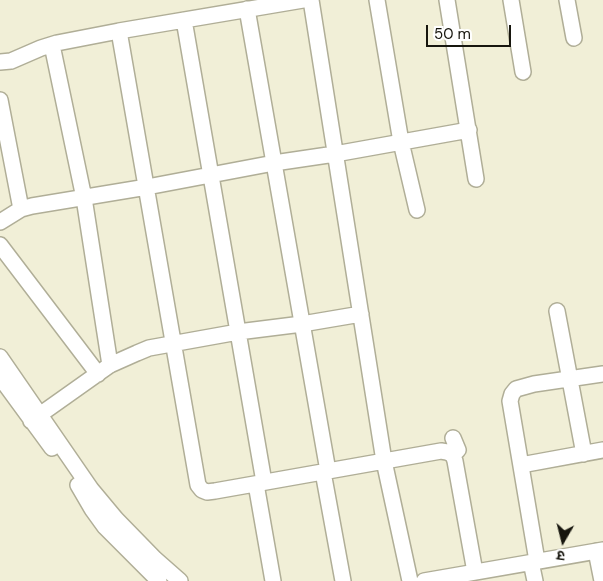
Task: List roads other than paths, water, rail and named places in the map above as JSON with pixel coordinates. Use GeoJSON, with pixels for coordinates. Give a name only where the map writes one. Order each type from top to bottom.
{"type":"FeatureCollection","features":[{"type":"Feature","properties":{"kind":"street"},"geometry":{"type":"LineString","coordinates":[[0,62],[11,61],[52,45],[119,31],[303,0]]}},
{"type":"Feature","properties":{"kind":"street"},"geometry":{"type":"LineString","coordinates":[[311,0],[384,461],[410,581]]}},
{"type":"Feature","properties":{"kind":"street"},"geometry":{"type":"LineString","coordinates":[[377,0],[401,142],[417,210]]}},
{"type":"Feature","properties":{"kind":"street"},"geometry":{"type":"LineString","coordinates":[[447,0],[476,179]]}},
{"type":"Feature","properties":{"kind":"street"},"geometry":{"type":"LineString","coordinates":[[511,0],[523,72]]}},
{"type":"Feature","properties":{"kind":"street"},"geometry":{"type":"LineString","coordinates":[[567,0],[574,38]]}},
{"type":"Feature","properties":{"kind":"street"},"geometry":{"type":"LineString","coordinates":[[247,10],[302,324],[343,581]]}},
{"type":"Feature","properties":{"kind":"street"},"geometry":{"type":"LineString","coordinates":[[184,20],[238,332],[273,581]]}},
{"type":"Feature","properties":{"kind":"street"},"geometry":{"type":"LineString","coordinates":[[119,31],[198,485],[207,492],[441,451],[447,452],[453,456],[455,461],[468,576]]}},
{"type":"Feature","properties":{"kind":"street"},"geometry":{"type":"LineString","coordinates":[[52,45],[84,198],[110,365]]}},
{"type":"Feature","properties":{"kind":"street"},"geometry":{"type":"LineString","coordinates":[[0,100],[21,209]]}},
{"type":"Feature","properties":{"kind":"street"},"geometry":{"type":"LineString","coordinates":[[0,222],[21,209],[32,206],[469,130]]}},
{"type":"Feature","properties":{"kind":"street"},"geometry":{"type":"LineString","coordinates":[[0,244],[98,374]]}},
{"type":"Feature","properties":{"kind":"street"},"geometry":{"type":"LineString","coordinates":[[557,311],[584,454]]}},
{"type":"Feature","properties":{"kind":"street"},"geometry":{"type":"LineString","coordinates":[[36,418],[110,365],[149,348],[238,332],[361,314]]}},
{"type":"Feature","properties":{"kind":"street"},"geometry":{"type":"LineString","coordinates":[[0,358],[92,509],[105,527],[159,581]]}},
{"type":"Feature","properties":{"kind":"street"},"geometry":{"type":"LineString","coordinates":[[535,581],[521,465],[510,400],[516,389],[524,386],[603,374]]}},
{"type":"Feature","properties":{"kind":"street"},"geometry":{"type":"LineString","coordinates":[[0,377],[36,418],[116,519],[155,559],[180,581]]}},
{"type":"Feature","properties":{"kind":"street"},"geometry":{"type":"LineString","coordinates":[[453,438],[458,450],[453,456]]}},
{"type":"Feature","properties":{"kind":"street"},"geometry":{"type":"LineString","coordinates":[[521,465],[603,450]]}},
{"type":"Feature","properties":{"kind":"street"},"geometry":{"type":"LineString","coordinates":[[424,581],[468,576],[600,550],[602,581]]}}]}
